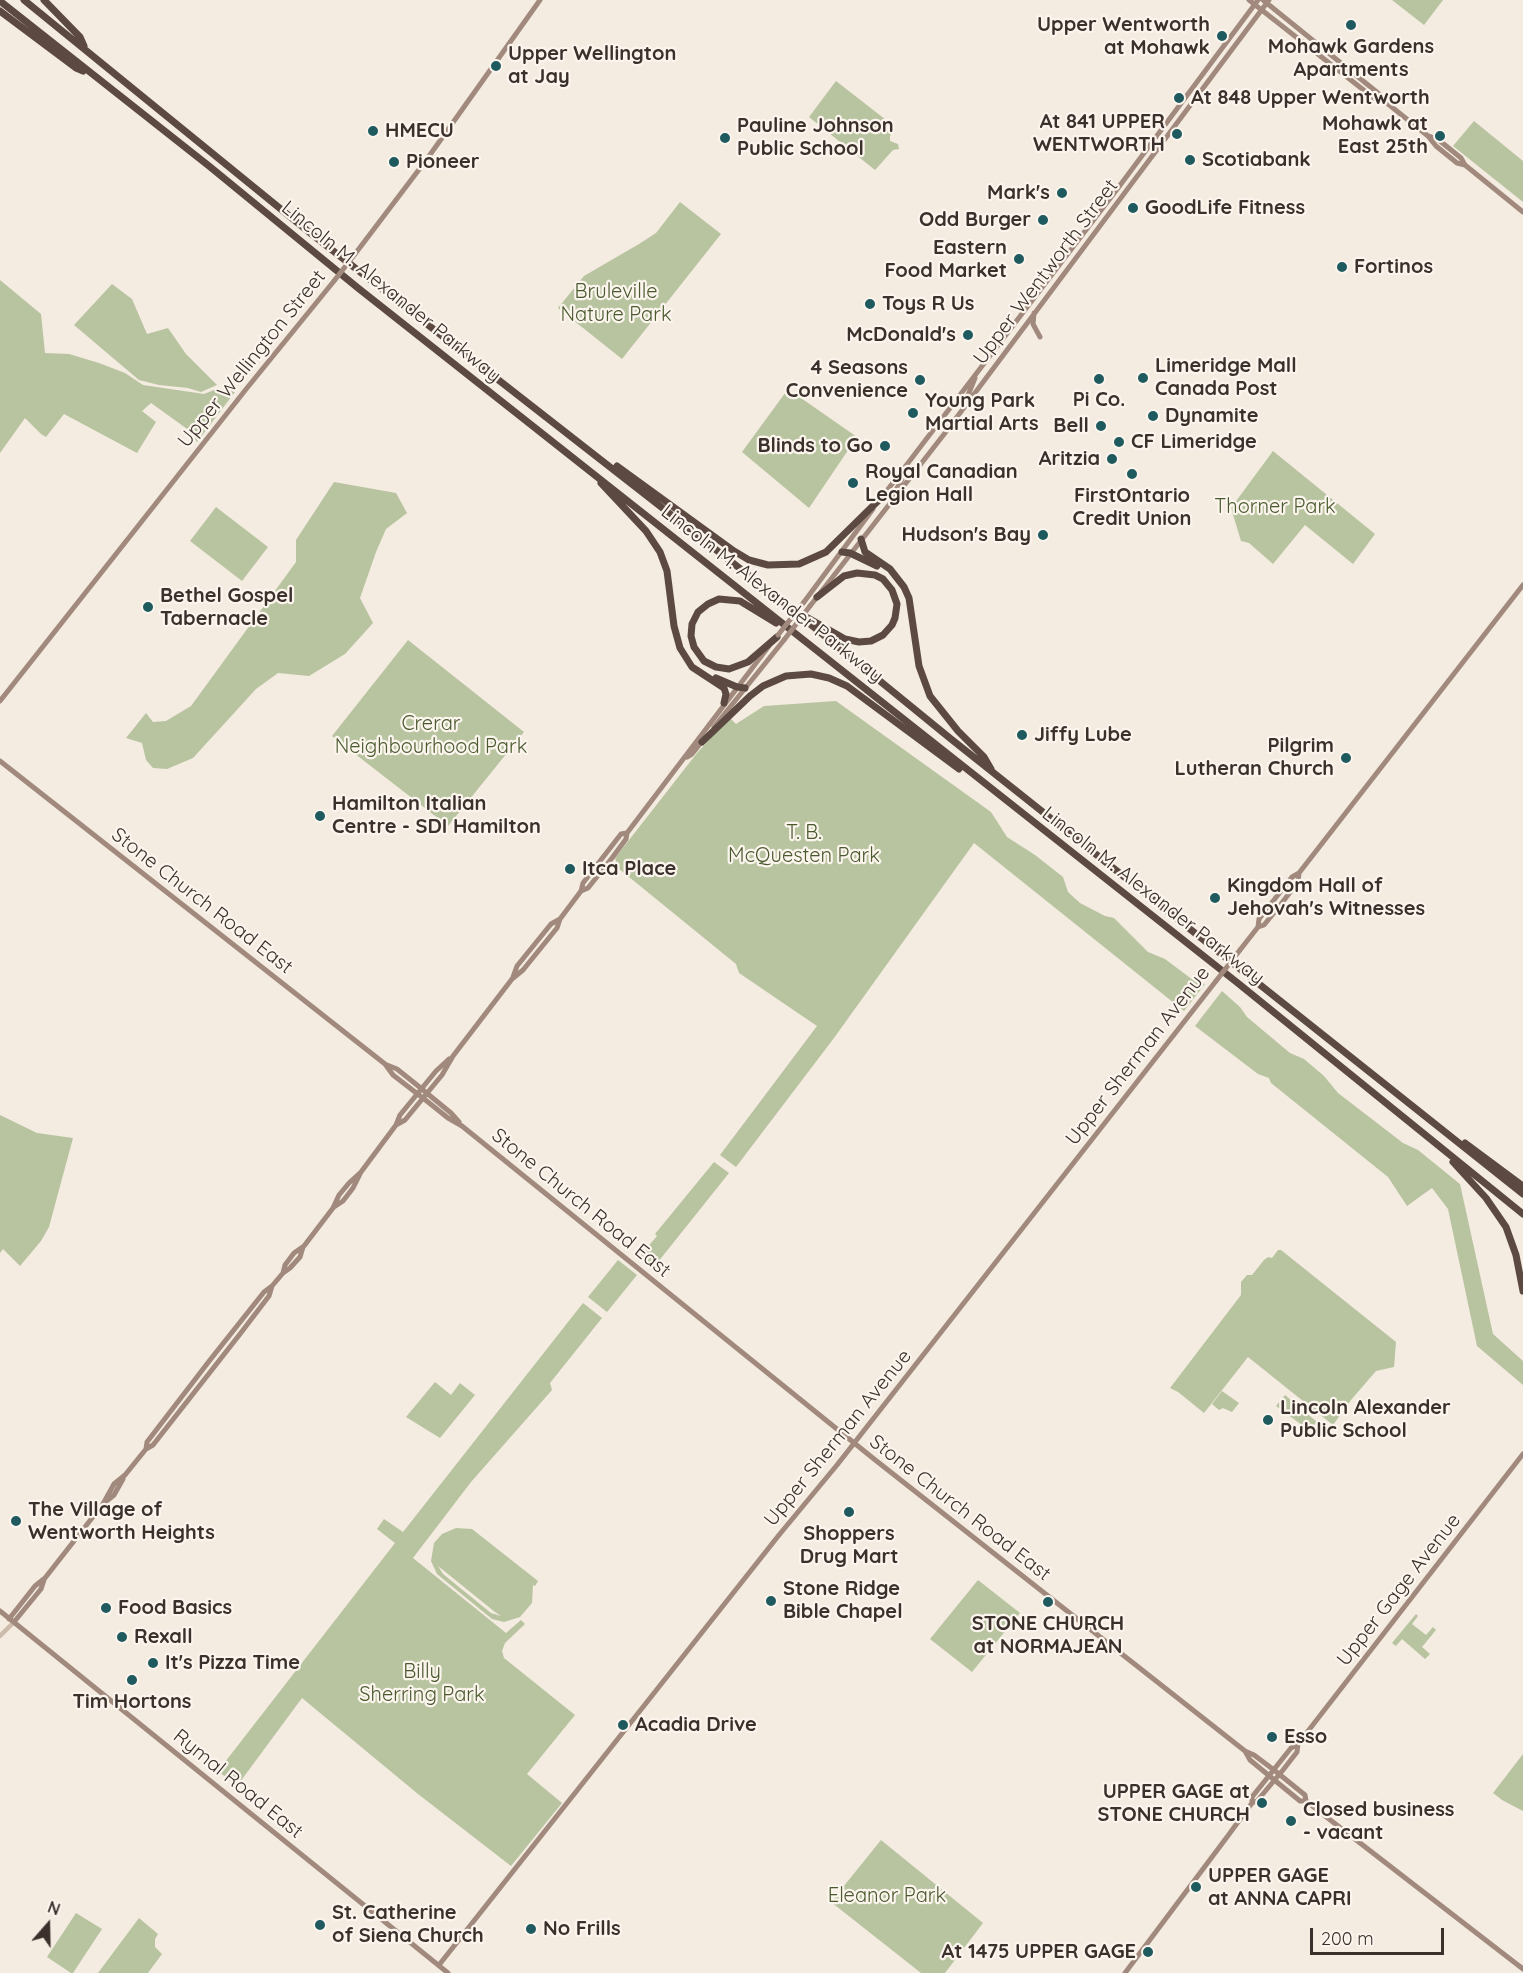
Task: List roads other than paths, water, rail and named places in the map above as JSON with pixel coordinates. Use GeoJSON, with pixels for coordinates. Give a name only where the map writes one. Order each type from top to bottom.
{"type":"FeatureCollection","features":[{"type":"Feature","properties":{"kind":"highway","name":"Lincoln M. Alexander Parkway"},"geometry":{"type":"LineString","coordinates":[[24,0],[309,232],[788,606],[1523,1194]]}},
{"type":"Feature","properties":{"kind":"highway"},"geometry":{"type":"LineString","coordinates":[[44,0],[80,37],[85,49]]}},
{"type":"Feature","properties":{"kind":"highway","name":"Lincoln M. Alexander Parkway"},"geometry":{"type":"LineString","coordinates":[[0,1],[209,166],[376,303],[806,640],[1239,984],[1523,1214]]}},
{"type":"Feature","properties":{"kind":"highway"},"geometry":{"type":"LineString","coordinates":[[0,11],[76,68],[92,75]]}},
{"type":"Feature","properties":{"kind":"highway"},"geometry":{"type":"LineString","coordinates":[[577,440],[591,447],[734,551],[749,560],[768,565],[799,564],[819,557],[839,542],[882,498]]}},
{"type":"Feature","properties":{"kind":"highway"},"geometry":{"type":"LineString","coordinates":[[596,475],[603,487],[646,531],[660,552],[667,571],[674,626],[680,648],[692,667],[724,688],[726,694],[724,703]]}},
{"type":"Feature","properties":{"kind":"highway"},"geometry":{"type":"LineString","coordinates":[[861,539],[865,552],[890,569],[909,598],[919,666],[930,696],[952,724],[984,757],[992,771]]}},
{"type":"Feature","properties":{"kind":"highway"},"geometry":{"type":"LineString","coordinates":[[846,553],[881,568],[899,581]]}},
{"type":"Feature","properties":{"kind":"highway"},"geometry":{"type":"LineString","coordinates":[[788,606],[845,639],[859,642],[883,635],[895,618],[897,604],[892,590],[883,579],[875,575],[857,573],[844,576],[817,597]]}},
{"type":"Feature","properties":{"kind":"highway"},"geometry":{"type":"LineString","coordinates":[[780,637],[748,662],[736,667],[722,668],[710,665],[700,657],[693,647],[691,630],[695,617],[702,608],[713,601],[726,598],[747,604],[806,640]]}},
{"type":"Feature","properties":{"kind":"highway"},"geometry":{"type":"LineString","coordinates":[[680,648],[705,672],[741,688]]}},
{"type":"Feature","properties":{"kind":"highway"},"geometry":{"type":"LineString","coordinates":[[702,742],[763,686],[777,679],[794,675],[819,675],[838,681],[855,691],[1000,801],[1013,806]]}},
{"type":"Feature","properties":{"kind":"highway"},"geometry":{"type":"LineString","coordinates":[[1448,1135],[1463,1141],[1523,1186]]}},
{"type":"Feature","properties":{"kind":"highway"},"geometry":{"type":"LineString","coordinates":[[1446,1153],[1486,1198],[1506,1227],[1516,1255],[1523,1291]]}},
{"type":"Feature","properties":{"kind":"main road","name":"Upper Wellington Street"},"geometry":{"type":"LineString","coordinates":[[0,700],[355,254],[427,159],[540,0]]}},
{"type":"Feature","properties":{"kind":"main road","name":"Upper Wentworth Street"},"geometry":{"type":"LineString","coordinates":[[780,637],[817,597],[904,467],[1118,188],[1254,1]]}},
{"type":"Feature","properties":{"kind":"main road"},"geometry":{"type":"LineString","coordinates":[[1254,1],[1262,10],[1375,99],[1388,104]]}},
{"type":"Feature","properties":{"kind":"main road","name":"Upper Wentworth Street"},"geometry":{"type":"LineString","coordinates":[[396,1125],[405,1120],[425,1096],[512,979],[530,962],[557,928],[560,919],[581,891],[583,883],[621,834],[627,833],[687,757],[702,742],[804,602],[861,539],[938,441],[1262,10],[1266,1]]}},
{"type":"Feature","properties":{"kind":"main road"},"geometry":{"type":"LineString","coordinates":[[1266,1],[1378,93],[1388,104],[1428,136],[1440,141],[1461,158],[1465,165],[1523,212]]}},
{"type":"Feature","properties":{"kind":"main road"},"geometry":{"type":"LineString","coordinates":[[1034,312],[1033,324],[1040,337]]}},
{"type":"Feature","properties":{"kind":"main road"},"geometry":{"type":"LineString","coordinates":[[963,408],[977,371]]}},
{"type":"Feature","properties":{"kind":"main road"},"geometry":{"type":"LineString","coordinates":[[919,447],[926,447],[938,441]]}},
{"type":"Feature","properties":{"kind":"main road"},"geometry":{"type":"LineString","coordinates":[[890,502],[902,479],[904,467]]}},
{"type":"Feature","properties":{"kind":"main road","name":"Upper Sherman Avenue"},"geometry":{"type":"LineString","coordinates":[[439,1965],[854,1444],[1258,927],[1259,919],[1292,877],[1299,873],[1523,585]]}},
{"type":"Feature","properties":{"kind":"main road","name":"Upper Wentworth Street"},"geometry":{"type":"LineString","coordinates":[[687,757],[688,751],[724,703],[741,688]]}},
{"type":"Feature","properties":{"kind":"main road","name":"Stone Church Road East"},"geometry":{"type":"LineString","coordinates":[[0,761],[385,1064],[393,1075],[451,1113],[462,1126],[854,1444],[1245,1751],[1276,1772],[1305,1795],[1306,1801]]}},
{"type":"Feature","properties":{"kind":"main road","name":"Upper Wentworth Street"},"geometry":{"type":"LineString","coordinates":[[12,1621],[41,1589],[45,1578],[103,1504],[114,1495],[125,1475],[146,1449],[147,1442],[205,1366],[264,1292],[300,1257],[304,1246],[333,1208],[343,1201],[361,1172],[396,1125],[400,1115],[436,1071],[453,1056]]}},
{"type":"Feature","properties":{"kind":"main road","name":"Upper Gage Avenue"},"geometry":{"type":"LineString","coordinates":[[1125,1973],[1252,1803],[1257,1801],[1291,1748],[1298,1744],[1523,1454]]}},
{"type":"Feature","properties":{"kind":"main road","name":"Rymal Road East"},"geometry":{"type":"LineString","coordinates":[[0,1611],[448,1973]]}},
{"type":"Feature","properties":{"kind":"main road","name":"Stone Church Road East"},"geometry":{"type":"LineString","coordinates":[[1245,1751],[1250,1760],[1300,1801],[1306,1801],[1523,1969]]}},
{"type":"Feature","properties":{"kind":"street","name":"Upper Wentworth Street"},"geometry":{"type":"LineString","coordinates":[[0,1636],[12,1621]]}},
{"type":"Feature","properties":{"kind":"place","name":"Mohawk Gardens Apartments"},"geometry":{"type":"Point","coordinates":[1351,25]}},
{"type":"Feature","properties":{"kind":"place","name":"Upper Wentworth at Mohawk"},"geometry":{"type":"Point","coordinates":[1222,36]}},
{"type":"Feature","properties":{"kind":"place","name":"Upper Wellington at Jay"},"geometry":{"type":"Point","coordinates":[496,66]}},
{"type":"Feature","properties":{"kind":"place","name":"At 848 Upper Wentworth"},"geometry":{"type":"Point","coordinates":[1179,98]}},
{"type":"Feature","properties":{"kind":"place","name":"HMECU"},"geometry":{"type":"Point","coordinates":[373,131]}},
{"type":"Feature","properties":{"kind":"place","name":"At 841 UPPER WENTWORTH"},"geometry":{"type":"Point","coordinates":[1177,134]}},
{"type":"Feature","properties":{"kind":"place","name":"Mohawk at East 25th"},"geometry":{"type":"Point","coordinates":[1440,136]}},
{"type":"Feature","properties":{"kind":"place","name":"Pauline Johnson Public School"},"geometry":{"type":"Point","coordinates":[725,138]}},
{"type":"Feature","properties":{"kind":"place","name":"Scotiabank"},"geometry":{"type":"Point","coordinates":[1190,160]}},
{"type":"Feature","properties":{"kind":"place","name":"Pioneer"},"geometry":{"type":"Point","coordinates":[394,162]}},
{"type":"Feature","properties":{"kind":"place","name":"Mark's"},"geometry":{"type":"Point","coordinates":[1062,193]}},
{"type":"Feature","properties":{"kind":"place","name":"GoodLife Fitness"},"geometry":{"type":"Point","coordinates":[1133,208]}},
{"type":"Feature","properties":{"kind":"place","name":"Odd Burger"},"geometry":{"type":"Point","coordinates":[1043,220]}},
{"type":"Feature","properties":{"kind":"place","name":"Eastern Food Market"},"geometry":{"type":"Point","coordinates":[1019,259]}},
{"type":"Feature","properties":{"kind":"place","name":"Fortinos"},"geometry":{"type":"Point","coordinates":[1342,267]}},
{"type":"Feature","properties":{"kind":"place","name":"Toys R Us"},"geometry":{"type":"Point","coordinates":[870,304]}},
{"type":"Feature","properties":{"kind":"place","name":"McDonald's"},"geometry":{"type":"Point","coordinates":[968,335]}},
{"type":"Feature","properties":{"kind":"place","name":"Limeridge Mall Canada Post"},"geometry":{"type":"Point","coordinates":[1143,378]}},
{"type":"Feature","properties":{"kind":"place","name":"Pi Co."},"geometry":{"type":"Point","coordinates":[1099,379]}},
{"type":"Feature","properties":{"kind":"place","name":"4 Seasons Convenience"},"geometry":{"type":"Point","coordinates":[920,380]}},
{"type":"Feature","properties":{"kind":"place","name":"Young Park Martial Arts"},"geometry":{"type":"Point","coordinates":[913,413]}},
{"type":"Feature","properties":{"kind":"place","name":"Dynamite"},"geometry":{"type":"Point","coordinates":[1153,416]}},
{"type":"Feature","properties":{"kind":"place","name":"Bell"},"geometry":{"type":"Point","coordinates":[1101,426]}},
{"type":"Feature","properties":{"kind":"place","name":"CF Limeridge"},"geometry":{"type":"Point","coordinates":[1119,442]}},
{"type":"Feature","properties":{"kind":"place","name":"Blinds to Go"},"geometry":{"type":"Point","coordinates":[885,446]}},
{"type":"Feature","properties":{"kind":"place","name":"Aritzia"},"geometry":{"type":"Point","coordinates":[1112,459]}},
{"type":"Feature","properties":{"kind":"place","name":"FirstOntario Credit Union"},"geometry":{"type":"Point","coordinates":[1132,474]}},
{"type":"Feature","properties":{"kind":"place","name":"Royal Canadian Legion Hall"},"geometry":{"type":"Point","coordinates":[853,483]}},
{"type":"Feature","properties":{"kind":"place","name":"Hudson's Bay"},"geometry":{"type":"Point","coordinates":[1043,535]}},
{"type":"Feature","properties":{"kind":"place","name":"Bethel Gospel Tabernacle"},"geometry":{"type":"Point","coordinates":[148,607]}},
{"type":"Feature","properties":{"kind":"place","name":"Jiffy Lube"},"geometry":{"type":"Point","coordinates":[1022,735]}},
{"type":"Feature","properties":{"kind":"place","name":"Pilgrim Lutheran Church"},"geometry":{"type":"Point","coordinates":[1346,758]}},
{"type":"Feature","properties":{"kind":"place","name":"Hamilton Italian Centre - SDI Hamilton"},"geometry":{"type":"Point","coordinates":[320,816]}},
{"type":"Feature","properties":{"kind":"place","name":"Itca Place"},"geometry":{"type":"Point","coordinates":[570,869]}},
{"type":"Feature","properties":{"kind":"place","name":"Kingdom Hall of Jehovah's Witnesses"},"geometry":{"type":"Point","coordinates":[1215,898]}},
{"type":"Feature","properties":{"kind":"place","name":"Lincoln Alexander Public School"},"geometry":{"type":"Point","coordinates":[1268,1420]}},
{"type":"Feature","properties":{"kind":"place","name":"Shoppers Drug Mart"},"geometry":{"type":"Point","coordinates":[849,1512]}},
{"type":"Feature","properties":{"kind":"place","name":"The Village of Wentworth Heights"},"geometry":{"type":"Point","coordinates":[16,1521]}},
{"type":"Feature","properties":{"kind":"place","name":"Stone Ridge Bible Chapel"},"geometry":{"type":"Point","coordinates":[771,1601]}},
{"type":"Feature","properties":{"kind":"place","name":"STONE CHURCH at NORMAJEAN"},"geometry":{"type":"Point","coordinates":[1048,1602]}},
{"type":"Feature","properties":{"kind":"place","name":"Food Basics"},"geometry":{"type":"Point","coordinates":[106,1608]}},
{"type":"Feature","properties":{"kind":"place","name":"Rexall"},"geometry":{"type":"Point","coordinates":[122,1637]}},
{"type":"Feature","properties":{"kind":"place","name":"It's Pizza Time"},"geometry":{"type":"Point","coordinates":[153,1663]}},
{"type":"Feature","properties":{"kind":"place","name":"Tim Hortons"},"geometry":{"type":"Point","coordinates":[132,1680]}},
{"type":"Feature","properties":{"kind":"place","name":"Acadia Drive"},"geometry":{"type":"Point","coordinates":[623,1725]}},
{"type":"Feature","properties":{"kind":"place","name":"Esso"},"geometry":{"type":"Point","coordinates":[1272,1737]}},
{"type":"Feature","properties":{"kind":"place","name":"UPPER GAGE at STONE CHURCH"},"geometry":{"type":"Point","coordinates":[1262,1803]}},
{"type":"Feature","properties":{"kind":"place","name":"Closed business - vacant"},"geometry":{"type":"Point","coordinates":[1291,1821]}},
{"type":"Feature","properties":{"kind":"place","name":"UPPER GAGE at ANNA CAPRI"},"geometry":{"type":"Point","coordinates":[1196,1887]}},
{"type":"Feature","properties":{"kind":"place","name":"St. Catherine of Siena Church"},"geometry":{"type":"Point","coordinates":[320,1925]}},
{"type":"Feature","properties":{"kind":"place","name":"No Frills"},"geometry":{"type":"Point","coordinates":[531,1929]}},
{"type":"Feature","properties":{"kind":"place","name":"At 1475 UPPER GAGE"},"geometry":{"type":"Point","coordinates":[1148,1952]}},
{"type":"Feature","properties":{"kind":"park label","name":"Bruleville Nature Park"},"geometry":{"type":"Point","coordinates":[616,304]}},
{"type":"Feature","properties":{"kind":"park label","name":"Thorner Park"},"geometry":{"type":"Point","coordinates":[1275,507]}},
{"type":"Feature","properties":{"kind":"park label","name":"Crerar Neighbourhood Park"},"geometry":{"type":"Point","coordinates":[431,736]}},
{"type":"Feature","properties":{"kind":"park label","name":"T. B. McQuesten Park"},"geometry":{"type":"Point","coordinates":[804,844]}},
{"type":"Feature","properties":{"kind":"park label","name":"Billy Sherring Park"},"geometry":{"type":"Point","coordinates":[422,1684]}},
{"type":"Feature","properties":{"kind":"park label","name":"Eleanor Park"},"geometry":{"type":"Point","coordinates":[887,1896]}}]}
